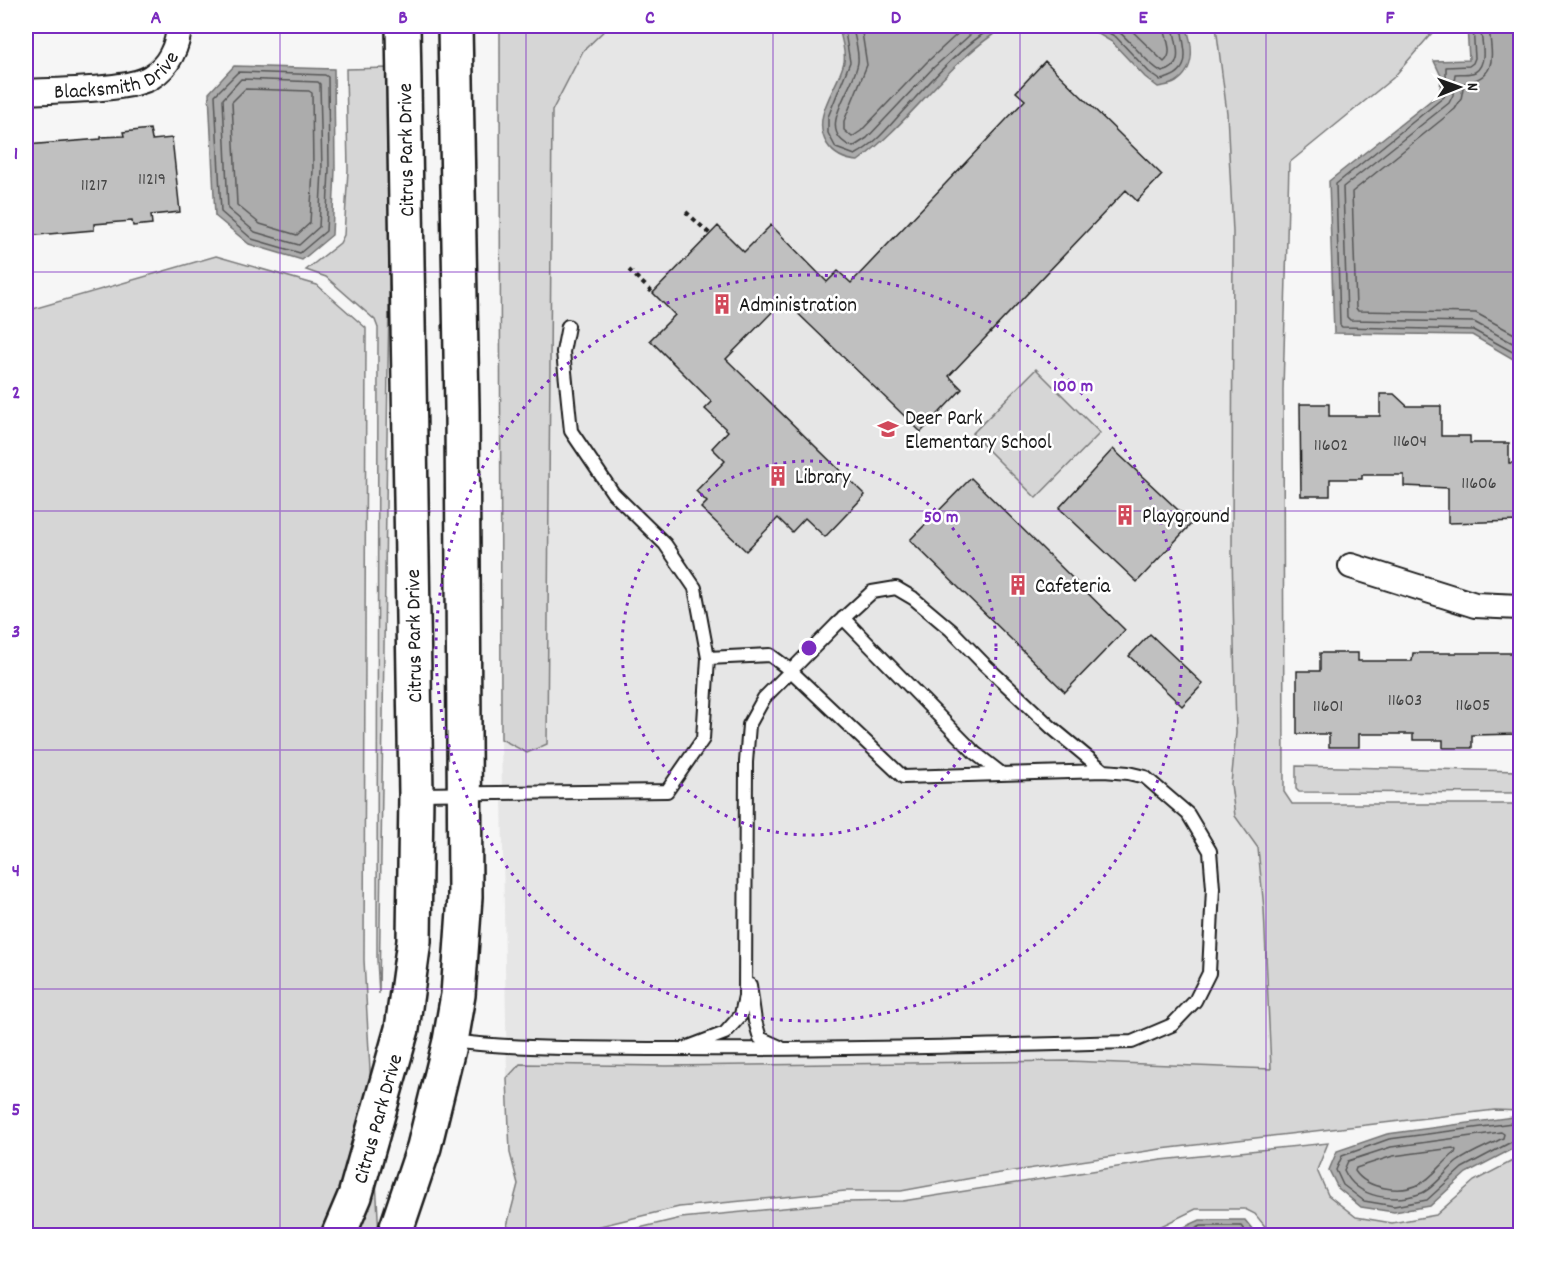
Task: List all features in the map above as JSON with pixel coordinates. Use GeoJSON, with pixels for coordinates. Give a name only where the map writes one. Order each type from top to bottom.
{"type":"FeatureCollection","features":[{"type":"Feature","properties":{"kind":"street","name":"Blacksmith Drive"},"geometry":{"type":"LineString","coordinates":[[26,92],[125,86],[151,77],[172,57],[179,26]]}},
{"type":"Feature","properties":{"kind":"street","name":"Citrus Park Drive"},"geometry":{"type":"LineString","coordinates":[[338,1236],[355,1196],[402,1029],[414,941],[416,794],[403,26]]}},
{"type":"Feature","properties":{"kind":"street"},"geometry":{"type":"LineString","coordinates":[[394,1236],[424,1147],[450,1041],[458,995],[465,897],[466,793],[455,26]]}},
{"type":"Feature","properties":{"kind":"street"},"geometry":{"type":"LineString","coordinates":[[1351,566],[1475,606],[1521,607]]}},
{"type":"Feature","properties":{"kind":"lane"},"geometry":{"type":"LineString","coordinates":[[416,794],[668,791],[703,739],[708,658],[695,588],[665,544],[613,493],[571,431],[563,352],[568,326]]}},
{"type":"Feature","properties":{"kind":"lane"},"geometry":{"type":"LineString","coordinates":[[683,1049],[725,1033],[741,1015],[745,996],[746,762],[749,725],[764,698],[872,592],[896,588],[913,598],[951,630],[1052,727],[1104,771]]}},
{"type":"Feature","properties":{"kind":"lane"},"geometry":{"type":"LineString","coordinates":[[843,618],[975,753],[1002,774]]}},
{"type":"Feature","properties":{"kind":"lane"},"geometry":{"type":"LineString","coordinates":[[450,1041],[499,1047],[683,1049],[1132,1042],[1172,1025],[1195,1001],[1209,973],[1213,888],[1210,851],[1188,814],[1145,777],[1104,771],[903,777],[790,670],[770,655],[708,658]]}},
{"type":"Feature","properties":{"kind":"lane"},"geometry":{"type":"LineString","coordinates":[[745,951],[755,1021],[760,1038],[783,1049]]}},
{"type":"Feature","properties":{"kind":"path"},"geometry":{"type":"LineString","coordinates":[[686,212],[710,234]]}},
{"type":"Feature","properties":{"kind":"path"},"geometry":{"type":"LineString","coordinates":[[629,270],[652,293]]}},
{"type":"Feature","properties":{"kind":"shaded area","name":"Deer Park Elementary School"},"geometry":{"type":"Polygon","coordinates":[[[500,26],[1270,26],[1283,1073],[507,1078],[501,739],[500,26]]]}},
{"type":"Feature","properties":{"kind":"shaded area"},"geometry":{"type":"Polygon","coordinates":[[[500,26],[609,26],[583,51],[552,111],[547,744],[527,753],[501,739],[500,26]]]}},
{"type":"Feature","properties":{"kind":"shaded area"},"geometry":{"type":"Polygon","coordinates":[[[1216,26],[1438,26],[1393,78],[1289,163],[1283,390],[1284,792],[1292,804],[1520,804],[1520,1111],[1495,1110],[1161,1149],[994,1174],[901,1191],[845,1191],[679,1207],[563,1235],[522,1235],[507,1226],[518,1184],[510,1153],[507,1078],[520,1064],[666,1066],[1069,1061],[1271,1069],[1264,909],[1258,848],[1235,816],[1231,784],[1236,733],[1232,552],[1233,232],[1227,113],[1216,26]]]}},
{"type":"Feature","properties":{"kind":"shaded area"},"geometry":{"type":"Polygon","coordinates":[[[389,68],[391,158],[379,994],[377,960],[378,328],[375,320],[326,277],[306,270],[340,243],[344,235],[348,170],[346,69],[389,68]]]}},
{"type":"Feature","properties":{"kind":"shaded area"},"geometry":{"type":"Polygon","coordinates":[[[216,256],[317,285],[366,328],[364,960],[379,1235],[26,1236],[26,311],[216,256]]]}},
{"type":"Feature","properties":{"kind":"shaded area"},"geometry":{"type":"Polygon","coordinates":[[[1036,369],[1100,433],[1036,498],[972,434],[1036,369]]]}},
{"type":"Feature","properties":{"kind":"shaded area"},"geometry":{"type":"Polygon","coordinates":[[[1296,766],[1520,771],[1520,793],[1299,792],[1296,789],[1296,766]]]}},
{"type":"Feature","properties":{"kind":"shaded area"},"geometry":{"type":"Polygon","coordinates":[[[1328,1143],[1317,1170],[1328,1195],[1356,1217],[1392,1223],[1436,1215],[1474,1181],[1520,1157],[1520,1235],[1272,1235],[1255,1214],[1245,1209],[1196,1209],[1151,1231],[1149,1236],[610,1235],[681,1218],[846,1202],[903,1201],[1161,1160],[1328,1143]]]}},
{"type":"Feature","properties":{"kind":"water"},"geometry":{"type":"Polygon","coordinates":[[[838,26],[1006,26],[966,56],[896,128],[858,161],[836,154],[827,144],[823,134],[823,113],[844,62],[844,48],[838,26]]]}},
{"type":"Feature","properties":{"kind":"water"},"geometry":{"type":"Polygon","coordinates":[[[1085,26],[1186,26],[1191,49],[1190,64],[1176,82],[1158,87],[1145,77],[1112,42],[1085,26]]]}},
{"type":"Feature","properties":{"kind":"water"},"geometry":{"type":"Polygon","coordinates":[[[1467,26],[1520,26],[1520,363],[1472,335],[1334,333],[1329,181],[1440,93],[1441,76],[1434,61],[1469,60],[1467,26]]]}},
{"type":"Feature","properties":{"kind":"water"},"geometry":{"type":"Polygon","coordinates":[[[234,66],[334,69],[335,170],[332,235],[302,260],[249,244],[215,216],[209,93],[234,66]]]}},
{"type":"Feature","properties":{"kind":"water"},"geometry":{"type":"Polygon","coordinates":[[[1520,1116],[1520,1145],[1466,1173],[1430,1206],[1394,1212],[1361,1207],[1338,1188],[1329,1170],[1337,1151],[1387,1134],[1520,1116]]]}},
{"type":"Feature","properties":{"kind":"water"},"geometry":{"type":"Polygon","coordinates":[[[1200,1220],[1245,1220],[1257,1235],[1167,1235],[1200,1220]]]}},
{"type":"Feature","properties":{"kind":"building"},"geometry":{"type":"Polygon","coordinates":[[[1045,61],[1162,175],[1137,201],[1126,190],[949,376],[962,389],[921,432],[784,300],[726,359],[865,495],[825,537],[805,518],[792,532],[778,518],[746,551],[701,508],[707,502],[696,491],[725,461],[712,448],[728,431],[705,409],[712,402],[650,340],[675,315],[653,293],[718,226],[744,252],[771,225],[827,282],[838,271],[851,283],[1025,100],[1016,92],[1045,61]]]}},
{"type":"Feature","properties":{"kind":"building"},"geometry":{"type":"Polygon","coordinates":[[[150,129],[152,140],[172,138],[180,212],[151,215],[152,224],[133,226],[132,221],[94,224],[94,230],[26,236],[26,145],[101,139],[101,137],[124,136],[123,132],[150,129]]]}},
{"type":"Feature","properties":{"kind":"building"},"geometry":{"type":"Polygon","coordinates":[[[1380,394],[1394,394],[1407,406],[1441,406],[1441,436],[1470,436],[1470,443],[1509,443],[1509,463],[1521,463],[1521,521],[1448,523],[1448,488],[1404,486],[1404,475],[1362,475],[1362,479],[1330,479],[1330,496],[1301,496],[1300,404],[1329,404],[1329,416],[1380,416],[1380,394]]]}},
{"type":"Feature","properties":{"kind":"building","name":"Playground"},"geometry":{"type":"Polygon","coordinates":[[[1113,449],[1192,523],[1137,582],[1059,508],[1113,449]]]}},
{"type":"Feature","properties":{"kind":"building","name":"Cafeteria"},"geometry":{"type":"Polygon","coordinates":[[[971,478],[1125,630],[1065,692],[910,540],[971,478]]]}},
{"type":"Feature","properties":{"kind":"building"},"geometry":{"type":"Polygon","coordinates":[[[1150,634],[1203,684],[1182,706],[1129,656],[1150,634]]]}},
{"type":"Feature","properties":{"kind":"building"},"geometry":{"type":"Polygon","coordinates":[[[1320,653],[1358,653],[1358,661],[1412,661],[1413,653],[1521,653],[1521,734],[1472,735],[1472,748],[1443,748],[1443,740],[1413,740],[1413,734],[1359,734],[1359,747],[1329,747],[1329,734],[1297,734],[1297,671],[1320,671],[1320,653]]]}},
{"type":"Feature","properties":{"kind":"place","name":"Administration"},"geometry":{"type":"Point","coordinates":[722,304]}},
{"type":"Feature","properties":{"kind":"place","name":"Deer Park Elementary School"},"geometry":{"type":"Point","coordinates":[888,429]}},
{"type":"Feature","properties":{"kind":"place","name":"Library"},"geometry":{"type":"Point","coordinates":[778,476]}},
{"type":"Feature","properties":{"kind":"place","name":"Playground"},"geometry":{"type":"Point","coordinates":[1125,515]}},
{"type":"Feature","properties":{"kind":"place","name":"Cafeteria"},"geometry":{"type":"Point","coordinates":[1018,585]}}]}
